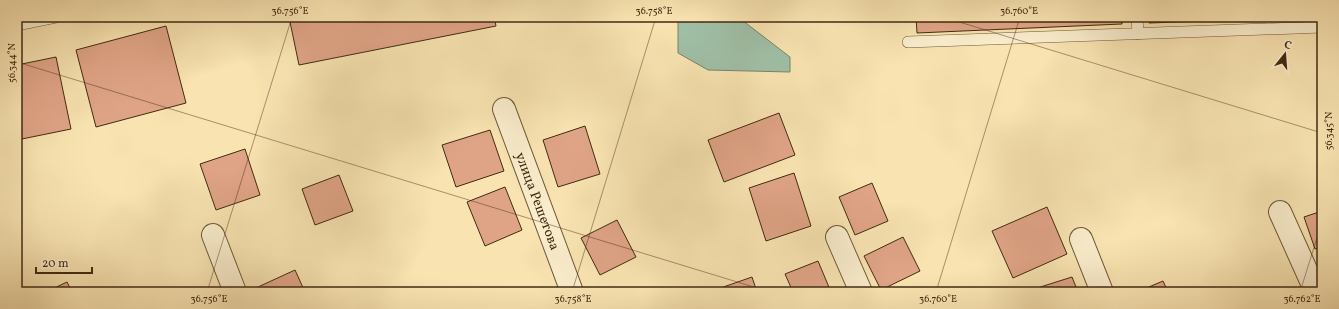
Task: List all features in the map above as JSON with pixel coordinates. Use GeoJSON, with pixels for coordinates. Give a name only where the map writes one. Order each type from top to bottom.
{"type":"FeatureCollection","features":[{"type":"Feature","properties":{"kind":"street","name":"улица Решетова"},"geometry":{"type":"LineString","coordinates":[[504,109],[572,292]]}},
{"type":"Feature","properties":{"kind":"street"},"geometry":{"type":"LineString","coordinates":[[1280,212],[1316,292]]}},
{"type":"Feature","properties":{"kind":"street"},"geometry":{"type":"LineString","coordinates":[[213,235],[235,292]]}},
{"type":"Feature","properties":{"kind":"street"},"geometry":{"type":"LineString","coordinates":[[837,236],[857,291]]}},
{"type":"Feature","properties":{"kind":"street"},"geometry":{"type":"LineString","coordinates":[[1081,239],[1102,292]]}},
{"type":"Feature","properties":{"kind":"lane"},"geometry":{"type":"LineString","coordinates":[[17,25],[56,17]]}},
{"type":"Feature","properties":{"kind":"lane"},"geometry":{"type":"LineString","coordinates":[[1137,17],[1138,34]]}},
{"type":"Feature","properties":{"kind":"lane"},"geometry":{"type":"LineString","coordinates":[[908,42],[1322,27]]}},
{"type":"Feature","properties":{"kind":"shaded area"},"geometry":{"type":"Polygon","coordinates":[[[678,17],[738,17],[790,57],[790,72],[708,70],[678,53],[678,17]]]}},
{"type":"Feature","properties":{"kind":"building"},"geometry":{"type":"Polygon","coordinates":[[[289,17],[494,17],[496,26],[299,65],[289,17]]]}},
{"type":"Feature","properties":{"kind":"building"},"geometry":{"type":"Polygon","coordinates":[[[916,17],[1122,17],[1122,24],[917,33],[916,17]]]}},
{"type":"Feature","properties":{"kind":"building"},"geometry":{"type":"Polygon","coordinates":[[[1149,17],[1322,17],[1149,23],[1149,17]]]}},
{"type":"Feature","properties":{"kind":"building"},"geometry":{"type":"Polygon","coordinates":[[[166,26],[186,103],[96,127],[76,50],[166,26]]]}},
{"type":"Feature","properties":{"kind":"building"},"geometry":{"type":"Polygon","coordinates":[[[56,57],[71,129],[17,140],[17,65],[56,57]]]}},
{"type":"Feature","properties":{"kind":"building"},"geometry":{"type":"Polygon","coordinates":[[[779,113],[795,155],[724,182],[708,140],[779,113]]]}},
{"type":"Feature","properties":{"kind":"building"},"geometry":{"type":"Polygon","coordinates":[[[585,126],[600,174],[558,187],[543,140],[585,126]]]}},
{"type":"Feature","properties":{"kind":"building"},"geometry":{"type":"Polygon","coordinates":[[[490,130],[504,171],[456,187],[442,145],[490,130]]]}},
{"type":"Feature","properties":{"kind":"building"},"geometry":{"type":"Polygon","coordinates":[[[245,149],[260,195],[216,210],[200,164],[245,149]]]}},
{"type":"Feature","properties":{"kind":"building"},"geometry":{"type":"Polygon","coordinates":[[[794,173],[811,226],[766,241],[749,188],[794,173]]]}},
{"type":"Feature","properties":{"kind":"building"},"geometry":{"type":"Polygon","coordinates":[[[339,175],[353,211],[315,225],[302,189],[339,175]]]}},
{"type":"Feature","properties":{"kind":"building"},"geometry":{"type":"Polygon","coordinates":[[[872,183],[888,221],[855,235],[839,197],[872,183]]]}},
{"type":"Feature","properties":{"kind":"building"},"geometry":{"type":"Polygon","coordinates":[[[505,187],[522,230],[485,246],[467,202],[505,187]]]}},
{"type":"Feature","properties":{"kind":"building"},"geometry":{"type":"Polygon","coordinates":[[[1047,207],[1067,254],[1013,278],[992,231],[1047,207]]]}},
{"type":"Feature","properties":{"kind":"building"},"geometry":{"type":"Polygon","coordinates":[[[1322,211],[1322,247],[1315,249],[1304,217],[1322,211]]]}},
{"type":"Feature","properties":{"kind":"building"},"geometry":{"type":"Polygon","coordinates":[[[617,220],[636,257],[600,275],[581,238],[617,220]]]}},
{"type":"Feature","properties":{"kind":"building"},"geometry":{"type":"Polygon","coordinates":[[[903,237],[920,271],[881,290],[864,256],[903,237]]]}},
{"type":"Feature","properties":{"kind":"building"},"geometry":{"type":"Polygon","coordinates":[[[818,261],[831,292],[793,292],[785,274],[818,261]]]}},
{"type":"Feature","properties":{"kind":"building"},"geometry":{"type":"Polygon","coordinates":[[[295,270],[305,292],[260,292],[258,287],[295,270]]]}},
{"type":"Feature","properties":{"kind":"building"},"geometry":{"type":"Polygon","coordinates":[[[752,277],[757,292],[709,292],[752,277]]]}},
{"type":"Feature","properties":{"kind":"building"},"geometry":{"type":"Polygon","coordinates":[[[1072,277],[1078,292],[1035,292],[1034,289],[1072,277]]]}},
{"type":"Feature","properties":{"kind":"building"},"geometry":{"type":"Polygon","coordinates":[[[1163,281],[1168,292],[1137,292],[1163,281]]]}},
{"type":"Feature","properties":{"kind":"building"},"geometry":{"type":"Polygon","coordinates":[[[67,282],[72,292],[46,292],[67,282]]]}}]}
